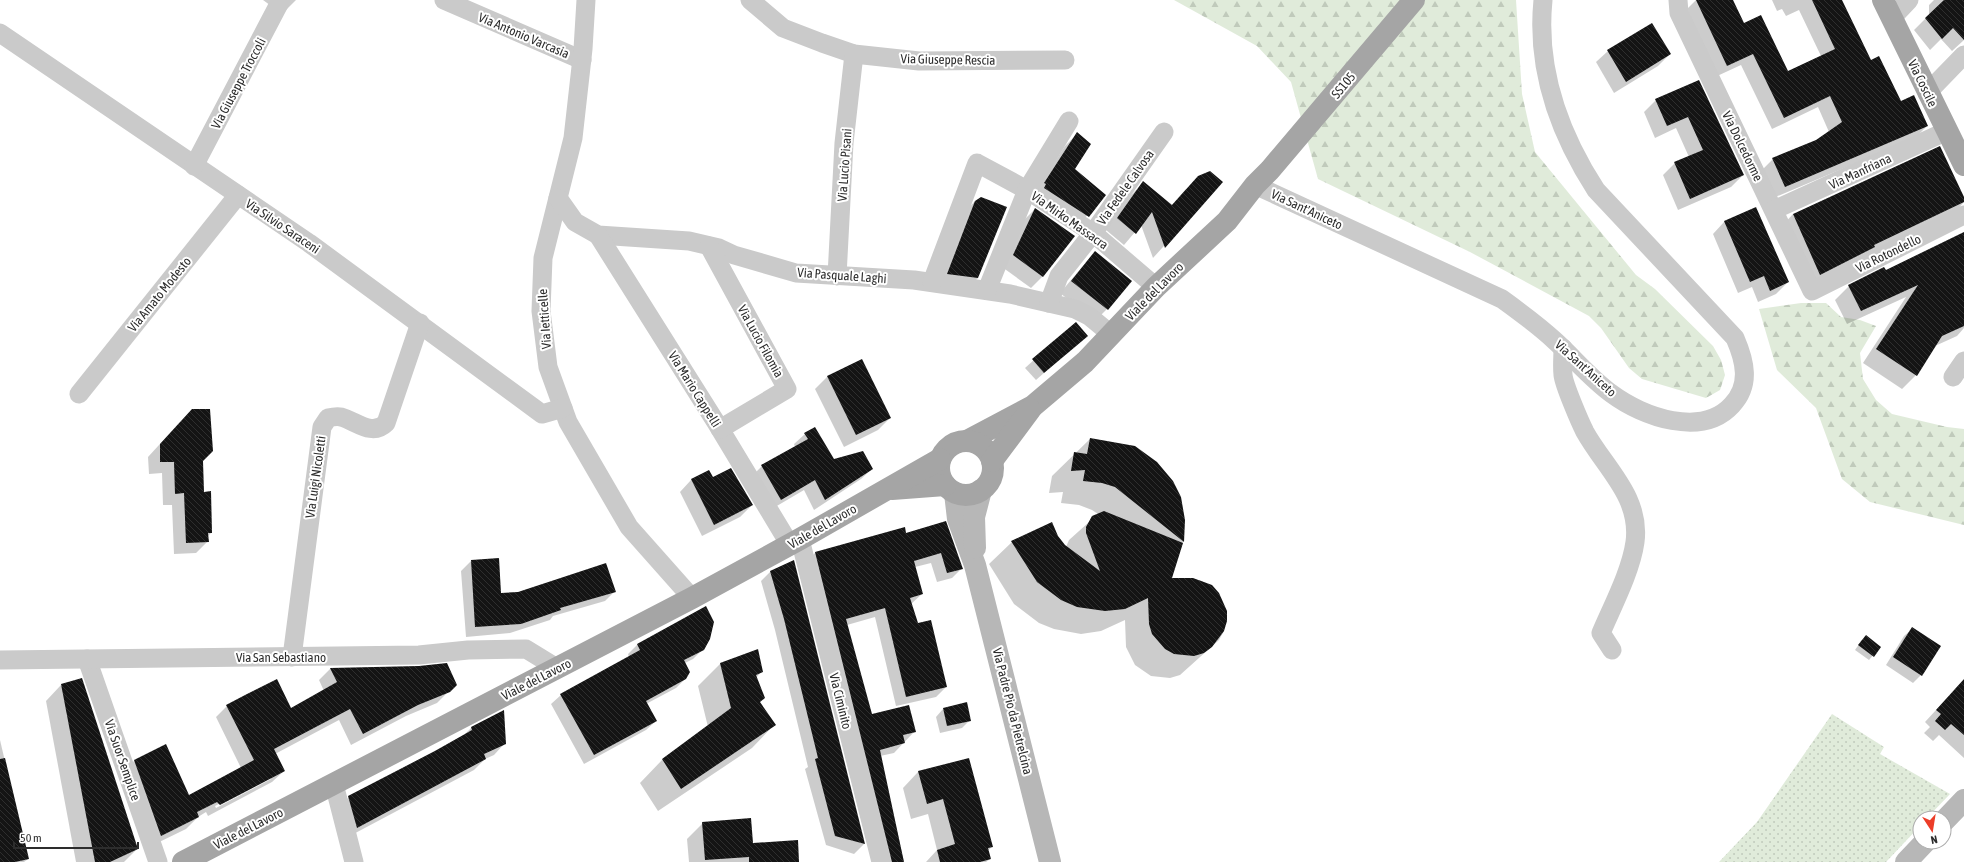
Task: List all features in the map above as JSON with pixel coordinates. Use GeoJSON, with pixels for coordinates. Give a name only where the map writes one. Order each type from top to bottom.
{"type":"FeatureCollection","features":[{"type":"Feature","properties":{"kind":"main road","name":"SS105"},"geometry":{"type":"LineString","coordinates":[[1270,170],[1414,0]]}},
{"type":"Feature","properties":{"kind":"main road","name":"Via Coscile"},"geometry":{"type":"LineString","coordinates":[[1887,9],[1927,93],[1964,165]]}},
{"type":"Feature","properties":{"kind":"main road","name":"Viale del Lavoro"},"geometry":{"type":"LineString","coordinates":[[967,441],[1033,406],[1085,362],[1156,288],[1227,220],[1255,185],[1270,170]]}},
{"type":"Feature","properties":{"kind":"main road","name":"Viale del Lavoro"},"geometry":{"type":"LineString","coordinates":[[992,461],[1033,406]]}},
{"type":"Feature","properties":{"kind":"main road"},"geometry":{"type":"LineString","coordinates":[[967,441],[975,442],[983,447],[992,461],[991,477],[987,484],[981,490],[964,494],[950,489],[940,477],[939,468],[940,459],[944,451],[958,442],[967,441]]}},
{"type":"Feature","properties":{"kind":"main road","name":"Viale del Lavoro"},"geometry":{"type":"LineString","coordinates":[[183,862],[692,598],[795,542],[940,459]]}},
{"type":"Feature","properties":{"kind":"main road","name":"Viale del Lavoro"},"geometry":{"type":"LineString","coordinates":[[885,490],[950,489]]}},
{"type":"Feature","properties":{"kind":"street","name":"Via Giuseppe Troccoli"},"geometry":{"type":"LineString","coordinates":[[194,166],[281,0]]}},
{"type":"Feature","properties":{"kind":"street","name":"Via Antonio Varcasia"},"geometry":{"type":"LineString","coordinates":[[444,0],[582,60]]}},
{"type":"Feature","properties":{"kind":"street","name":"Via Ietticelle"},"geometry":{"type":"LineString","coordinates":[[586,0],[582,60],[573,138],[543,258],[541,311],[548,367],[568,422],[629,527],[692,598]]}},
{"type":"Feature","properties":{"kind":"street","name":"Via Giuseppe Rescia"},"geometry":{"type":"LineString","coordinates":[[750,0],[783,28],[822,44],[854,54],[920,61],[1064,60]]}},
{"type":"Feature","properties":{"kind":"street","name":"Via Sant'Aniceto"},"geometry":{"type":"LineString","coordinates":[[1255,185],[1502,299],[1531,319],[1612,395],[1647,414],[1677,422],[1699,422],[1712,419],[1725,413],[1739,398],[1745,379],[1743,356],[1735,338],[1596,190],[1570,147],[1552,100],[1547,76],[1542,30],[1542,0]]}},
{"type":"Feature","properties":{"kind":"street","name":"Via Dolcedorme"},"geometry":{"type":"LineString","coordinates":[[1678,0],[1679,13],[1812,290]]}},
{"type":"Feature","properties":{"kind":"street"},"geometry":{"type":"LineString","coordinates":[[1887,9],[1909,0]]}},
{"type":"Feature","properties":{"kind":"street","name":"Via Silvio Saraceni"},"geometry":{"type":"LineString","coordinates":[[0,33],[309,243],[542,414],[563,408]]}},
{"type":"Feature","properties":{"kind":"street","name":"Via Lucio Pisani"},"geometry":{"type":"LineString","coordinates":[[837,276],[844,143],[854,54]]}},
{"type":"Feature","properties":{"kind":"street"},"geometry":{"type":"LineString","coordinates":[[1927,93],[1964,55]]}},
{"type":"Feature","properties":{"kind":"street"},"geometry":{"type":"LineString","coordinates":[[987,290],[1027,190],[1069,121]]}},
{"type":"Feature","properties":{"kind":"street","name":"Via Manfriana"},"geometry":{"type":"LineString","coordinates":[[1774,210],[1947,131]]}},
{"type":"Feature","properties":{"kind":"street","name":"Via Fedele Calvosa"},"geometry":{"type":"LineString","coordinates":[[1049,303],[1059,276],[1093,233],[1164,132]]}},
{"type":"Feature","properties":{"kind":"street","name":"Via Mirko Massacra"},"geometry":{"type":"LineString","coordinates":[[932,282],[977,163],[1027,190],[1093,233],[1156,288]]}},
{"type":"Feature","properties":{"kind":"street","name":"Via Amato Modesto"},"geometry":{"type":"LineString","coordinates":[[79,394],[238,195]]}},
{"type":"Feature","properties":{"kind":"street","name":"Via Pasquale Laghi"},"geometry":{"type":"LineString","coordinates":[[558,198],[575,222],[598,235],[689,241],[796,273],[914,280],[987,290],[1075,308],[1090,316],[1112,335]]}},
{"type":"Feature","properties":{"kind":"street","name":"Via Rotondello"},"geometry":{"type":"LineString","coordinates":[[1812,290],[1964,215]]}},
{"type":"Feature","properties":{"kind":"street","name":"Via Mario Cappelli"},"geometry":{"type":"LineString","coordinates":[[598,235],[720,429],[795,542]]}},
{"type":"Feature","properties":{"kind":"street","name":"Via Lucio Filomia"},"geometry":{"type":"LineString","coordinates":[[709,246],[787,389],[720,429]]}},
{"type":"Feature","properties":{"kind":"street","name":"Via Luigi Nicoletti"},"geometry":{"type":"LineString","coordinates":[[292,657],[322,427],[328,418],[340,416],[372,429],[381,428],[386,423],[420,323]]}},
{"type":"Feature","properties":{"kind":"street"},"geometry":{"type":"LineString","coordinates":[[1563,348],[1563,377],[1582,425],[1629,497],[1635,524],[1635,542],[1623,583],[1601,633],[1612,650]]}},
{"type":"Feature","properties":{"kind":"street"},"geometry":{"type":"LineString","coordinates":[[1953,377],[1964,361]]}},
{"type":"Feature","properties":{"kind":"street","name":"Via Padre Pio da Pietrelcina"},"geometry":{"type":"LineString","coordinates":[[950,489],[958,519],[975,565],[1051,861]]}},
{"type":"Feature","properties":{"kind":"street","name":"Via Padre Pio da Pietrelcina"},"geometry":{"type":"LineString","coordinates":[[975,565],[974,517],[981,490]]}},
{"type":"Feature","properties":{"kind":"street","name":"Via Ciminito"},"geometry":{"type":"LineString","coordinates":[[795,542],[881,862]]}},
{"type":"Feature","properties":{"kind":"street","name":"Via San Sebastiano"},"geometry":{"type":"LineString","coordinates":[[0,660],[419,655],[468,650],[526,649],[557,668]]}},
{"type":"Feature","properties":{"kind":"street","name":"Via Suor Semplice"},"geometry":{"type":"LineString","coordinates":[[88,658],[158,862]]}},
{"type":"Feature","properties":{"kind":"street"},"geometry":{"type":"LineString","coordinates":[[334,784],[354,862]]}},
{"type":"Feature","properties":{"kind":"street"},"geometry":{"type":"LineString","coordinates":[[1952,813],[1964,800]]}},
{"type":"Feature","properties":{"kind":"street"},"geometry":{"type":"LineString","coordinates":[[1906,862],[1917,850]]}},
{"type":"Feature","properties":{"kind":"green space"},"geometry":{"type":"Polygon","coordinates":[[[1174,0],[1516,0],[1522,94],[1535,152],[1636,275],[1655,289],[1713,346],[1721,360],[1725,375],[1720,390],[1706,398],[1642,379],[1629,368],[1601,328],[1589,316],[1470,252],[1318,179],[1291,82],[1257,46],[1174,0]]]}},
{"type":"Feature","properties":{"kind":"green space"},"geometry":{"type":"Polygon","coordinates":[[[1801,303],[1826,303],[1841,317],[1860,320],[1876,326],[1860,353],[1863,379],[1876,400],[1892,414],[1947,427],[1964,429],[1964,525],[1870,502],[1842,479],[1816,408],[1777,370],[1759,309],[1801,303]]]}},
{"type":"Feature","properties":{"kind":"green space"},"geometry":{"type":"Polygon","coordinates":[[[1832,714],[1884,747],[1880,754],[1950,794],[1935,810],[1912,810],[1912,834],[1886,862],[1719,862],[1757,822],[1832,714]]]}},
{"type":"Feature","properties":{"kind":"building"},"geometry":{"type":"Polygon","coordinates":[[[1696,0],[1733,0],[1744,23],[1761,15],[1788,71],[1835,49],[1812,0],[1842,0],[1871,60],[1879,56],[1901,101],[1914,95],[1928,126],[1785,187],[1772,158],[1816,140],[1842,122],[1830,96],[1784,118],[1753,54],[1727,66],[1696,0]]]}},
{"type":"Feature","properties":{"kind":"building"},"geometry":{"type":"Polygon","coordinates":[[[1944,0],[1964,0],[1964,40],[1953,28],[1942,39],[1925,18],[1944,0]]]}},
{"type":"Feature","properties":{"kind":"building"},"geometry":{"type":"Polygon","coordinates":[[[1652,23],[1671,54],[1626,82],[1607,50],[1652,23]]]}},
{"type":"Feature","properties":{"kind":"building"},"geometry":{"type":"Polygon","coordinates":[[[1699,80],[1744,175],[1690,199],[1674,162],[1703,150],[1688,117],[1667,126],[1655,99],[1699,80]]]}},
{"type":"Feature","properties":{"kind":"building"},"geometry":{"type":"Polygon","coordinates":[[[1077,132],[1091,144],[1075,169],[1106,195],[1089,217],[1044,188],[1046,184],[1044,183],[1077,132]]]}},
{"type":"Feature","properties":{"kind":"building"},"geometry":{"type":"Polygon","coordinates":[[[1940,146],[1964,197],[1964,202],[1874,245],[1875,247],[1820,275],[1793,214],[1940,146]]]}},
{"type":"Feature","properties":{"kind":"building"},"geometry":{"type":"Polygon","coordinates":[[[1210,171],[1223,182],[1165,248],[1152,212],[1136,234],[1117,218],[1143,181],[1172,205],[1198,176],[1210,171]]]}},
{"type":"Feature","properties":{"kind":"building"},"geometry":{"type":"Polygon","coordinates":[[[981,197],[1007,207],[978,278],[947,274],[975,201],[981,197]]]}},
{"type":"Feature","properties":{"kind":"building"},"geometry":{"type":"Polygon","coordinates":[[[1756,207],[1789,282],[1770,291],[1764,276],[1750,282],[1724,221],[1756,207]]]}},
{"type":"Feature","properties":{"kind":"building"},"geometry":{"type":"Polygon","coordinates":[[[1035,208],[1075,236],[1043,277],[1013,255],[1035,208]]]}},
{"type":"Feature","properties":{"kind":"building"},"geometry":{"type":"Polygon","coordinates":[[[1964,232],[1964,326],[1942,336],[1917,376],[1876,349],[1918,285],[1861,311],[1848,285],[1884,267],[1886,270],[1964,232]]]}},
{"type":"Feature","properties":{"kind":"building"},"geometry":{"type":"Polygon","coordinates":[[[1095,251],[1132,281],[1108,310],[1071,281],[1095,251]]]}},
{"type":"Feature","properties":{"kind":"building"},"geometry":{"type":"Polygon","coordinates":[[[1076,322],[1088,336],[1044,373],[1032,359],[1076,322]]]}},
{"type":"Feature","properties":{"kind":"building"},"geometry":{"type":"Polygon","coordinates":[[[862,359],[891,418],[856,435],[827,376],[862,359]]]}},
{"type":"Feature","properties":{"kind":"building"},"geometry":{"type":"Polygon","coordinates":[[[192,409],[210,409],[213,451],[203,461],[204,492],[211,491],[212,533],[208,533],[209,542],[186,543],[184,493],[175,494],[174,462],[160,462],[160,444],[192,409]]]}},
{"type":"Feature","properties":{"kind":"building"},"geometry":{"type":"Polygon","coordinates":[[[815,427],[834,459],[863,451],[873,469],[825,500],[815,480],[781,500],[761,465],[808,439],[804,433],[815,427]]]}},
{"type":"Feature","properties":{"kind":"building"},"geometry":{"type":"Polygon","coordinates":[[[1090,438],[1135,446],[1157,462],[1173,481],[1181,497],[1185,520],[1184,542],[1115,487],[1102,483],[1083,481],[1085,470],[1071,471],[1074,452],[1087,454],[1090,438]]]}},
{"type":"Feature","properties":{"kind":"building"},"geometry":{"type":"Polygon","coordinates":[[[731,468],[753,505],[714,525],[691,479],[709,470],[713,477],[731,468]]]}},
{"type":"Feature","properties":{"kind":"building"},"geometry":{"type":"Polygon","coordinates":[[[1104,511],[1183,543],[1172,578],[1193,578],[1212,585],[1219,593],[1227,611],[1227,621],[1224,631],[1212,647],[1204,653],[1194,656],[1174,654],[1165,649],[1152,634],[1149,624],[1148,598],[1125,609],[1105,611],[1077,607],[1061,600],[1037,582],[1011,541],[1052,522],[1058,536],[1065,545],[1100,571],[1086,533],[1086,527],[1092,516],[1104,511]]]}},
{"type":"Feature","properties":{"kind":"building"},"geometry":{"type":"Polygon","coordinates":[[[946,521],[963,569],[947,573],[941,553],[914,561],[923,594],[910,598],[918,623],[931,620],[947,687],[906,697],[885,608],[846,619],[872,714],[909,705],[916,732],[903,735],[905,743],[880,750],[904,862],[892,862],[815,552],[905,527],[906,533],[946,521]]]}},
{"type":"Feature","properties":{"kind":"building"},"geometry":{"type":"Polygon","coordinates":[[[499,558],[501,593],[518,592],[606,563],[616,592],[560,608],[561,610],[521,624],[475,627],[471,560],[499,558]]]}},
{"type":"Feature","properties":{"kind":"building"},"geometry":{"type":"Polygon","coordinates":[[[794,560],[865,844],[835,836],[815,759],[818,758],[784,619],[770,571],[794,560]]]}},
{"type":"Feature","properties":{"kind":"building"},"geometry":{"type":"Polygon","coordinates":[[[706,606],[714,622],[710,639],[704,650],[684,660],[690,672],[686,679],[646,701],[657,721],[594,755],[560,694],[640,650],[637,644],[706,606]]]}},
{"type":"Feature","properties":{"kind":"building"},"geometry":{"type":"Polygon","coordinates":[[[1912,627],[1941,646],[1922,676],[1893,657],[1912,627]]]}},
{"type":"Feature","properties":{"kind":"building"},"geometry":{"type":"Polygon","coordinates":[[[1866,635],[1881,647],[1874,657],[1858,645],[1866,635]]]}},
{"type":"Feature","properties":{"kind":"building"},"geometry":{"type":"Polygon","coordinates":[[[758,649],[763,672],[756,675],[765,698],[760,702],[776,725],[681,789],[662,759],[731,708],[720,663],[758,649]]]}},
{"type":"Feature","properties":{"kind":"building"},"geometry":{"type":"Polygon","coordinates":[[[447,663],[457,685],[450,692],[418,705],[363,734],[350,709],[274,749],[285,771],[220,805],[217,802],[197,812],[199,817],[161,836],[134,760],[166,744],[189,795],[254,760],[226,705],[247,694],[277,679],[291,708],[337,682],[330,668],[419,666],[447,663]]]}},
{"type":"Feature","properties":{"kind":"building"},"geometry":{"type":"Polygon","coordinates":[[[82,678],[138,849],[110,862],[95,862],[61,684],[82,678]]]}},
{"type":"Feature","properties":{"kind":"building"},"geometry":{"type":"Polygon","coordinates":[[[1964,679],[1964,735],[1951,724],[1945,730],[1935,721],[1941,714],[1936,710],[1964,679]]]}},
{"type":"Feature","properties":{"kind":"building"},"geometry":{"type":"Polygon","coordinates":[[[967,702],[971,721],[947,726],[943,708],[967,702]]]}},
{"type":"Feature","properties":{"kind":"building"},"geometry":{"type":"Polygon","coordinates":[[[504,710],[506,744],[484,754],[486,759],[357,828],[348,796],[435,751],[472,730],[471,727],[504,710]]]}},
{"type":"Feature","properties":{"kind":"building"},"geometry":{"type":"Polygon","coordinates":[[[5,758],[29,859],[15,862],[0,862],[0,759],[5,758]]]}},
{"type":"Feature","properties":{"kind":"building"},"geometry":{"type":"Polygon","coordinates":[[[969,758],[993,847],[988,848],[991,859],[980,862],[940,862],[937,850],[955,844],[943,799],[927,804],[918,771],[969,758]]]}},
{"type":"Feature","properties":{"kind":"building"},"geometry":{"type":"Polygon","coordinates":[[[751,818],[753,843],[798,840],[799,862],[749,862],[749,857],[705,860],[702,822],[751,818]]]}}]}
